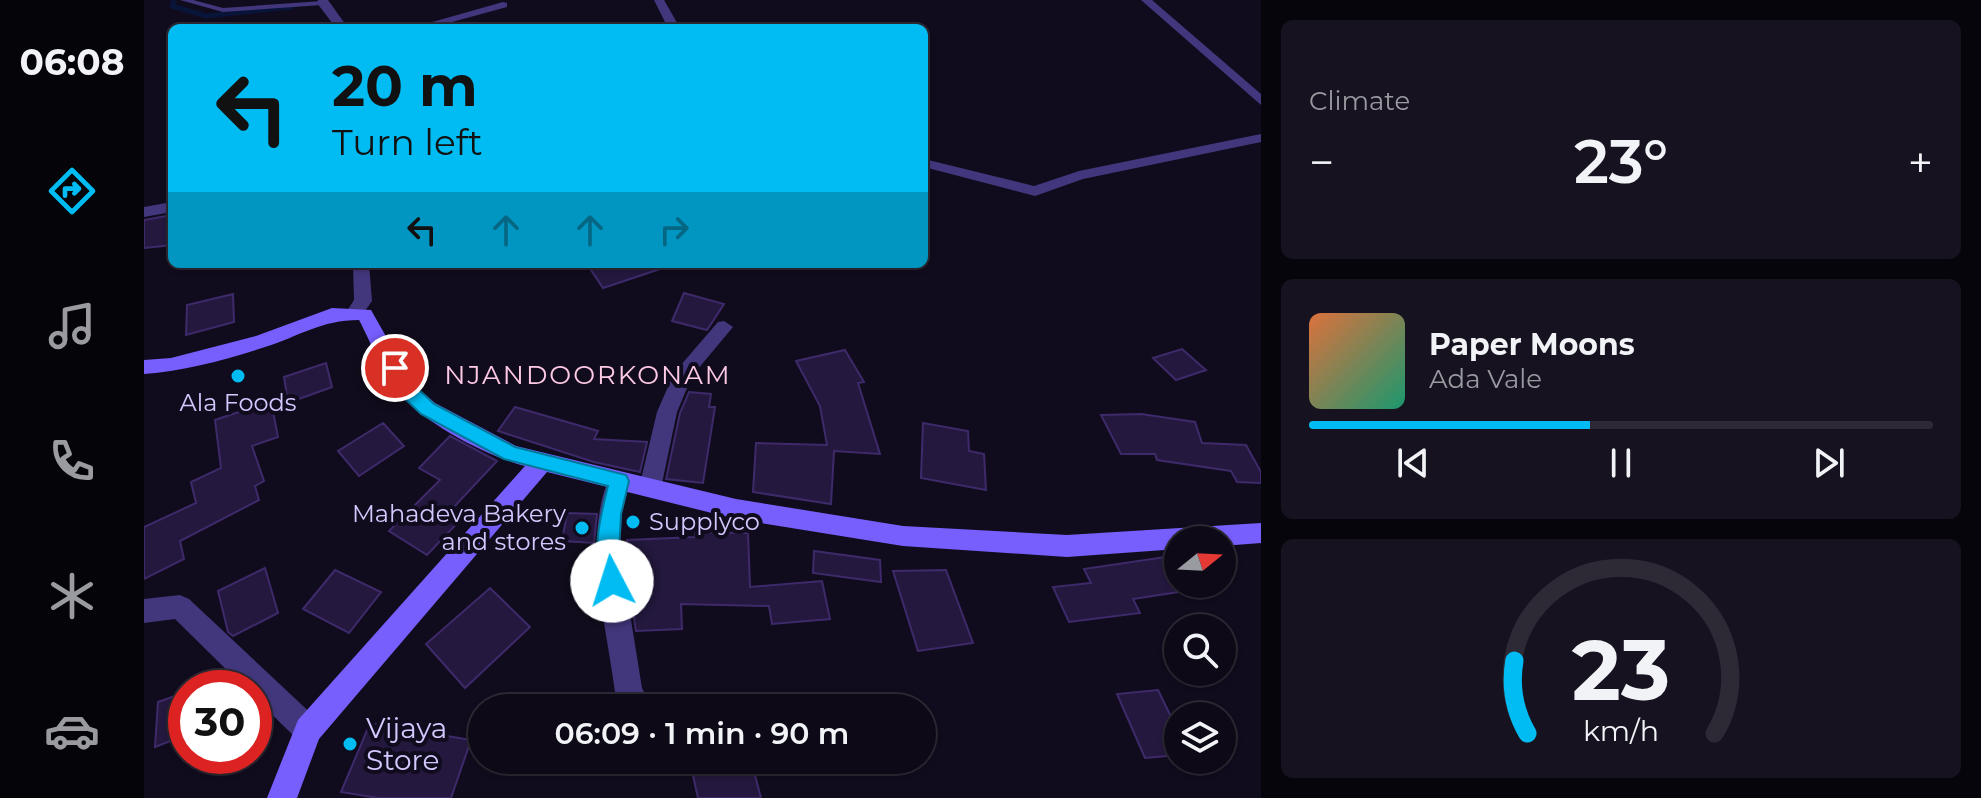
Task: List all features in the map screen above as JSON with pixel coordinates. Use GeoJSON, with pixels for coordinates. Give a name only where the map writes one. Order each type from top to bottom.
{"type":"FeatureCollection","features":[{"type":"Feature","properties":{"kind":"main road"},"geometry":{"type":"LineString","coordinates":[[144,367],[171,365],[260,342],[332,314],[365,314],[406,389],[428,409],[511,454],[619,481],[736,509],[903,536],[1067,546],[1261,533]]}},
{"type":"Feature","properties":{"kind":"main road"},"geometry":{"type":"LineString","coordinates":[[282,798],[308,730],[542,462]]}},
{"type":"Feature","properties":{"kind":"street"},"geometry":{"type":"LineString","coordinates":[[659,0],[672,24]]}},
{"type":"Feature","properties":{"kind":"street"},"geometry":{"type":"LineString","coordinates":[[1146,0],[1261,101]]}},
{"type":"Feature","properties":{"kind":"street"},"geometry":{"type":"LineString","coordinates":[[322,2],[339,24]]}},
{"type":"Feature","properties":{"kind":"street"},"geometry":{"type":"LineString","coordinates":[[432,24],[503,5]]}},
{"type":"Feature","properties":{"kind":"street"},"geometry":{"type":"LineString","coordinates":[[928,164],[1035,191],[1079,175],[1261,138]]}},
{"type":"Feature","properties":{"kind":"street"},"geometry":{"type":"LineString","coordinates":[[144,212],[168,208]]}},
{"type":"Feature","properties":{"kind":"street"},"geometry":{"type":"LineString","coordinates":[[354,314],[363,301],[361,268]]}},
{"type":"Feature","properties":{"kind":"street"},"geometry":{"type":"LineString","coordinates":[[650,488],[667,412],[684,373],[724,327]]}},
{"type":"Feature","properties":{"kind":"street"},"geometry":{"type":"LineString","coordinates":[[619,481],[611,514],[608,552],[630,694]]}},
{"type":"Feature","properties":{"kind":"street"},"geometry":{"type":"LineString","coordinates":[[144,611],[180,607],[308,730]]}},
{"type":"Feature","properties":{"kind":"lane"},"geometry":{"type":"LineString","coordinates":[[184,0],[223,10],[322,2]]}},
{"type":"Feature","properties":{"kind":"building"},"geometry":{"type":"Polygon","coordinates":[[[168,216],[168,245],[144,248],[144,220],[168,216]]]}},
{"type":"Feature","properties":{"kind":"building"},"geometry":{"type":"Polygon","coordinates":[[[590,268],[663,268],[603,288],[590,268]]]}},
{"type":"Feature","properties":{"kind":"building"},"geometry":{"type":"Polygon","coordinates":[[[684,293],[724,304],[707,330],[672,321],[684,293]]]}},
{"type":"Feature","properties":{"kind":"building"},"geometry":{"type":"Polygon","coordinates":[[[233,294],[234,322],[186,335],[187,305],[233,294]]]}},
{"type":"Feature","properties":{"kind":"building"},"geometry":{"type":"Polygon","coordinates":[[[1182,349],[1206,370],[1176,380],[1153,358],[1182,349]]]}},
{"type":"Feature","properties":{"kind":"building"},"geometry":{"type":"Polygon","coordinates":[[[845,350],[864,382],[858,383],[880,454],[834,451],[831,504],[753,492],[756,443],[827,445],[820,406],[796,361],[845,350]]]}},
{"type":"Feature","properties":{"kind":"building"},"geometry":{"type":"Polygon","coordinates":[[[326,363],[332,387],[288,403],[284,377],[326,363]]]}},
{"type":"Feature","properties":{"kind":"building"},"geometry":{"type":"Polygon","coordinates":[[[689,392],[711,394],[709,407],[715,407],[703,483],[666,479],[680,413],[689,392]]]}},
{"type":"Feature","properties":{"kind":"building"},"geometry":{"type":"Polygon","coordinates":[[[271,401],[278,437],[252,446],[264,481],[255,486],[259,500],[180,541],[184,559],[144,579],[144,527],[196,503],[191,482],[221,468],[215,420],[271,401]]]}},
{"type":"Feature","properties":{"kind":"building"},"geometry":{"type":"Polygon","coordinates":[[[515,407],[598,431],[594,439],[647,442],[640,472],[594,462],[498,431],[515,407]]]}},
{"type":"Feature","properties":{"kind":"building"},"geometry":{"type":"Polygon","coordinates":[[[1141,414],[1195,422],[1202,443],[1246,445],[1261,472],[1261,483],[1237,482],[1231,471],[1157,460],[1155,454],[1121,454],[1101,415],[1141,414]]]}},
{"type":"Feature","properties":{"kind":"building"},"geometry":{"type":"Polygon","coordinates":[[[383,423],[404,446],[359,476],[338,451],[383,423]]]}},
{"type":"Feature","properties":{"kind":"building"},"geometry":{"type":"Polygon","coordinates":[[[923,423],[968,431],[969,451],[984,454],[986,490],[921,478],[923,423]]]}},
{"type":"Feature","properties":{"kind":"building"},"geometry":{"type":"Polygon","coordinates":[[[450,436],[497,461],[452,509],[464,516],[427,555],[389,531],[440,480],[419,468],[450,436]]]}},
{"type":"Feature","properties":{"kind":"building","name":"Mahadeva Bakery and stores"},"geometry":{"type":"Polygon","coordinates":[[[567,513],[597,514],[594,543],[562,541],[567,513]]]}},
{"type":"Feature","properties":{"kind":"building"},"geometry":{"type":"Polygon","coordinates":[[[695,532],[748,533],[750,587],[822,581],[830,619],[772,624],[769,606],[681,604],[682,629],[636,631],[627,574],[627,540],[695,537],[695,532]]]}},
{"type":"Feature","properties":{"kind":"building"},"geometry":{"type":"Polygon","coordinates":[[[814,551],[880,560],[881,582],[813,573],[814,551]]]}},
{"type":"Feature","properties":{"kind":"building"},"geometry":{"type":"Polygon","coordinates":[[[1164,557],[1164,594],[1133,599],[1140,613],[1069,622],[1053,587],[1091,583],[1084,569],[1164,557]]]}},
{"type":"Feature","properties":{"kind":"building"},"geometry":{"type":"Polygon","coordinates":[[[265,568],[278,613],[233,636],[228,632],[218,591],[265,568]]]}},
{"type":"Feature","properties":{"kind":"building"},"geometry":{"type":"Polygon","coordinates":[[[335,570],[381,592],[349,633],[303,609],[335,570]]]}},
{"type":"Feature","properties":{"kind":"building"},"geometry":{"type":"Polygon","coordinates":[[[946,570],[973,643],[918,651],[893,571],[946,570]]]}},
{"type":"Feature","properties":{"kind":"building"},"geometry":{"type":"Polygon","coordinates":[[[490,588],[530,627],[465,688],[426,644],[490,588]]]}},
{"type":"Feature","properties":{"kind":"building"},"geometry":{"type":"Polygon","coordinates":[[[1158,690],[1164,702],[1164,756],[1145,758],[1117,694],[1158,690]]]}},
{"type":"Feature","properties":{"kind":"building"},"geometry":{"type":"Polygon","coordinates":[[[168,698],[168,742],[155,747],[158,702],[168,698]]]}},
{"type":"Feature","properties":{"kind":"building"},"geometry":{"type":"Polygon","coordinates":[[[370,723],[468,739],[468,749],[451,798],[378,798],[341,792],[370,723]]]}},
{"type":"Feature","properties":{"kind":"building"},"geometry":{"type":"Polygon","coordinates":[[[693,774],[755,774],[761,798],[698,798],[693,774]]]}},
{"type":"Feature","properties":{"kind":"waterway"},"geometry":{"type":"LineString","coordinates":[[174,0],[172,6],[206,16],[292,7]]}},
{"type":"Feature","properties":{"kind":"place","name":"Ala Foods"},"geometry":{"type":"Point","coordinates":[238,376]}},
{"type":"Feature","properties":{"kind":"place","name":"Supplyco"},"geometry":{"type":"Point","coordinates":[633,522]}},
{"type":"Feature","properties":{"kind":"place","name":"Mahadeva Bakery and stores"},"geometry":{"type":"Point","coordinates":[582,528]}},
{"type":"Feature","properties":{"kind":"place","name":"Vijaya Store"},"geometry":{"type":"Point","coordinates":[350,744]}},
{"type":"Feature","properties":{"kind":"district","name":"NJANDOORKONAM"},"geometry":{"type":"Point","coordinates":[588,375]}},
{"type":"Feature","properties":{"kind":"route"},"geometry":{"type":"LineString","coordinates":[[395,368],[406,389],[428,409],[511,454],[619,481],[611,514],[608,552],[612,581]]}}]}
